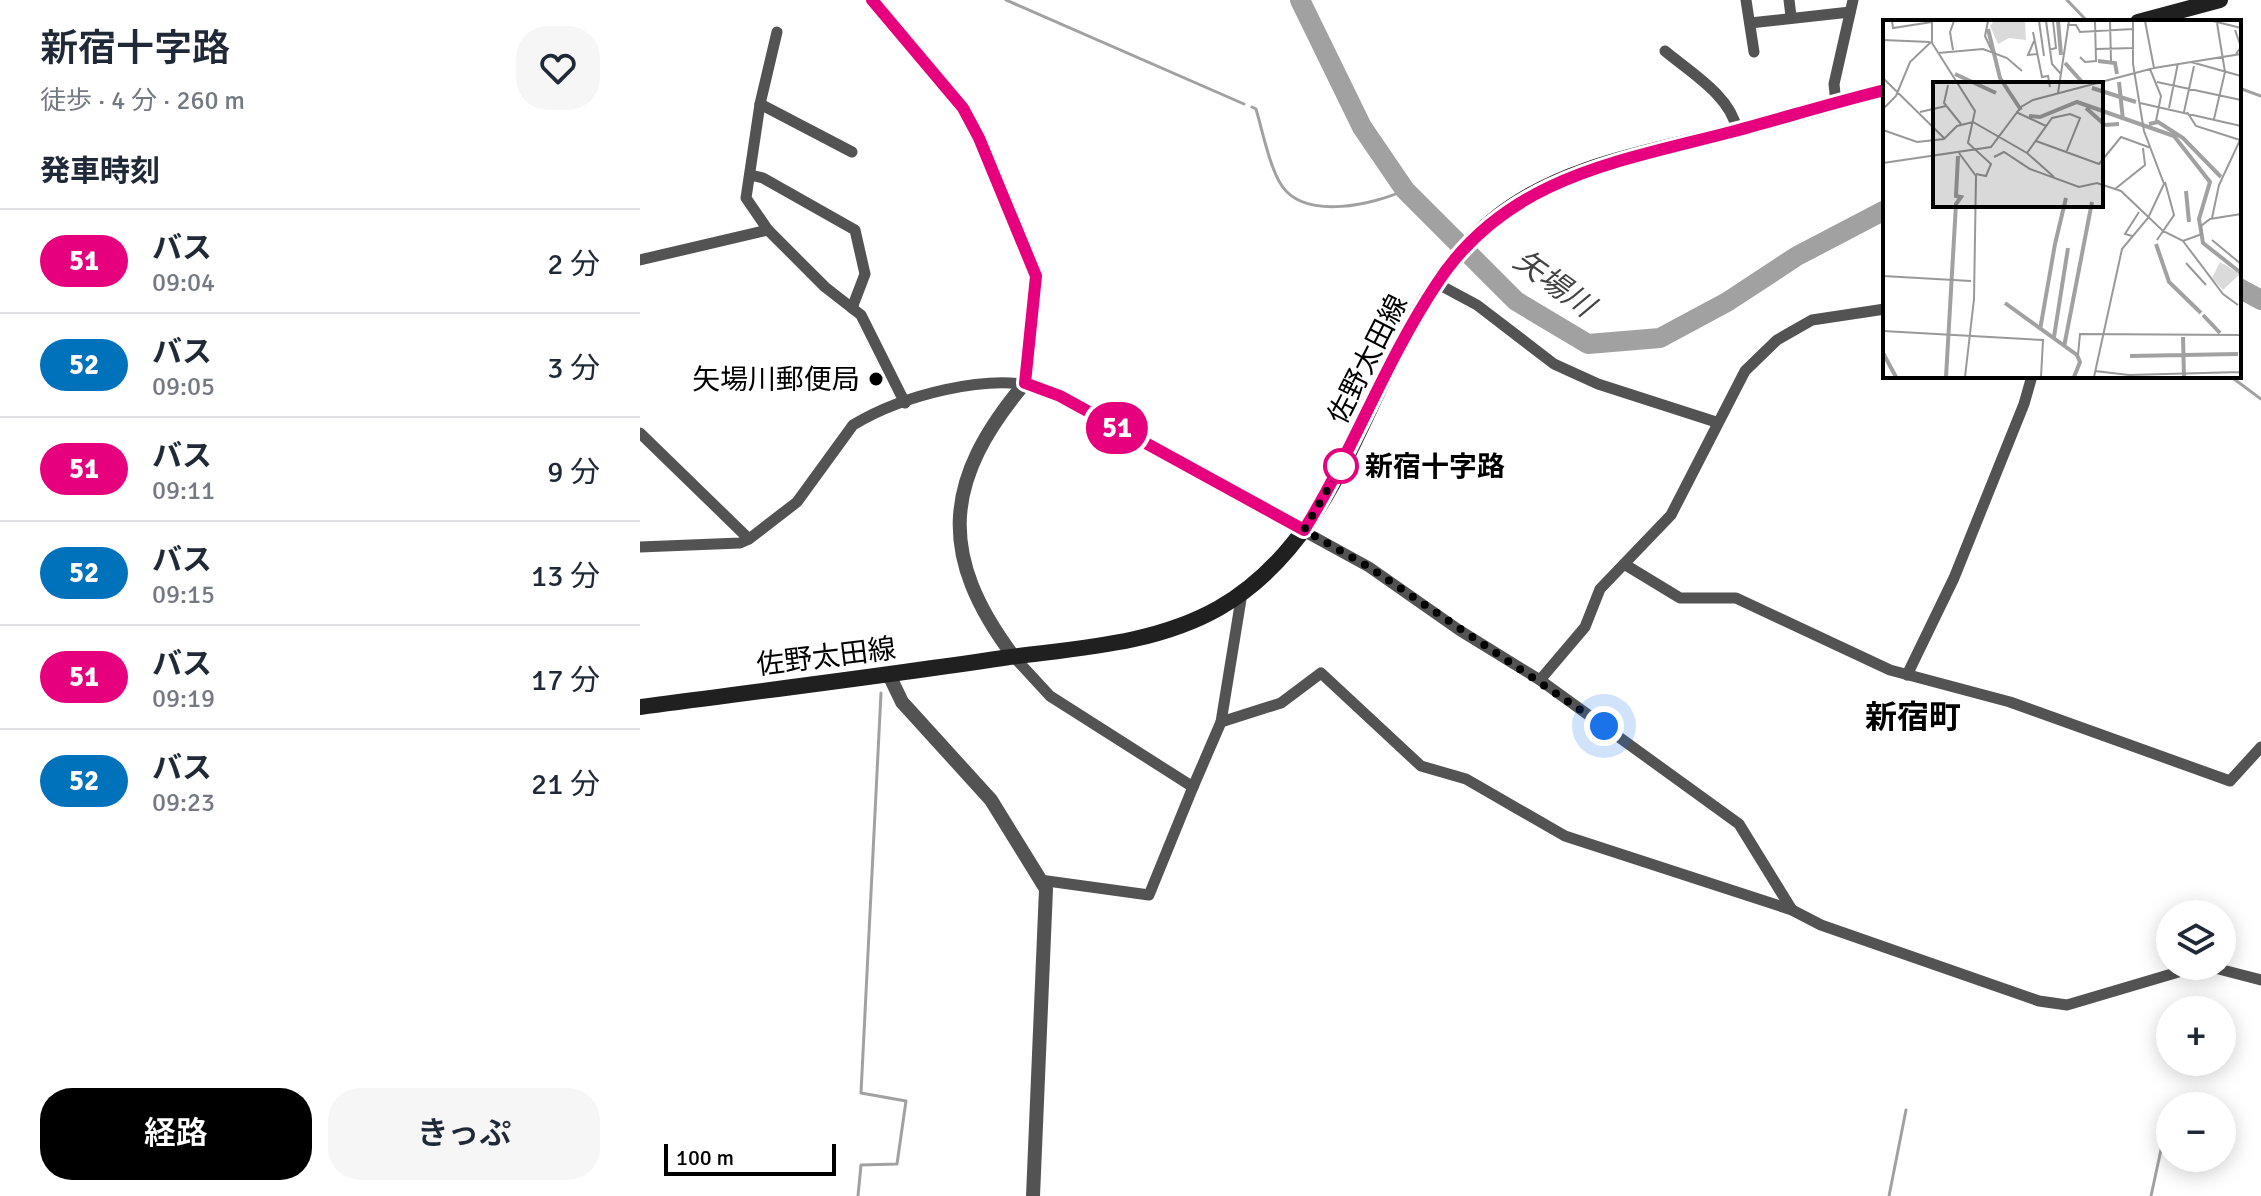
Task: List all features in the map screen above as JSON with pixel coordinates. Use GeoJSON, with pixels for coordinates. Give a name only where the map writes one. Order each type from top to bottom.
{"type":"FeatureCollection","features":[{"type":"Feature","properties":{"kind":"main road"},"geometry":{"type":"LineString","coordinates":[[2145,20],[2207,1]]}},
{"type":"Feature","properties":{"kind":"main road","name":"佐野太田線"},"geometry":{"type":"LineString","coordinates":[[640,707],[1014,657],[1149,636],[1188,623],[1242,593],[1304,530],[1330,488],[1436,283],[1473,239],[1525,197],[1556,182],[1614,162],[1883,91]]}},
{"type":"Feature","properties":{"kind":"street"},"geometry":{"type":"LineString","coordinates":[[872,0],[963,108],[979,138],[1036,276],[1025,383],[999,418],[968,476],[958,519],[961,558],[969,584],[1014,657],[1050,696],[1193,787]]}},
{"type":"Feature","properties":{"kind":"street"},"geometry":{"type":"LineString","coordinates":[[1746,0],[1754,52]]}},
{"type":"Feature","properties":{"kind":"street"},"geometry":{"type":"LineString","coordinates":[[1789,0],[1791,16]]}},
{"type":"Feature","properties":{"kind":"street"},"geometry":{"type":"LineString","coordinates":[[1750,23],[1852,6],[1834,84],[1836,103]]}},
{"type":"Feature","properties":{"kind":"street"},"geometry":{"type":"LineString","coordinates":[[777,32],[760,104],[746,198],[768,230],[825,287],[861,315],[905,403]]}},
{"type":"Feature","properties":{"kind":"street"},"geometry":{"type":"LineString","coordinates":[[1665,51],[1702,80],[1727,107],[1733,114],[1737,130]]}},
{"type":"Feature","properties":{"kind":"street"},"geometry":{"type":"LineString","coordinates":[[760,104],[852,152]]}},
{"type":"Feature","properties":{"kind":"street"},"geometry":{"type":"LineString","coordinates":[[750,175],[763,178],[855,230],[865,274],[852,308]]}},
{"type":"Feature","properties":{"kind":"street"},"geometry":{"type":"LineString","coordinates":[[640,260],[768,230]]}},
{"type":"Feature","properties":{"kind":"street"},"geometry":{"type":"LineString","coordinates":[[1436,283],[1477,305],[1554,364],[1598,384],[1716,422]]}},
{"type":"Feature","properties":{"kind":"street"},"geometry":{"type":"LineString","coordinates":[[1540,680],[1585,627],[1600,589],[1671,515],[1716,422],[1745,371],[1788,331],[1812,320],[1883,309]]}},
{"type":"Feature","properties":{"kind":"street"},"geometry":{"type":"LineString","coordinates":[[1907,675],[1954,578],[2024,404],[2031,378]]}},
{"type":"Feature","properties":{"kind":"street"},"geometry":{"type":"LineString","coordinates":[[640,547],[740,543],[797,502],[853,425],[905,403],[982,383],[1025,383],[1060,396],[1369,567],[1459,630],[1540,680],[1739,824],[1792,910]]}},
{"type":"Feature","properties":{"kind":"street"},"geometry":{"type":"LineString","coordinates":[[640,433],[749,539]]}},
{"type":"Feature","properties":{"kind":"street"},"geometry":{"type":"LineString","coordinates":[[1624,564],[1680,598],[1736,598],[1907,675],[2010,702],[2230,781],[2261,747]]}},
{"type":"Feature","properties":{"kind":"street"},"geometry":{"type":"LineString","coordinates":[[1040,880],[1149,895],[1221,722],[1242,593]]}},
{"type":"Feature","properties":{"kind":"street"},"geometry":{"type":"LineString","coordinates":[[1221,722],[1281,703],[1321,673],[1421,766],[1466,779],[1565,836],[1792,910],[1821,925],[2039,1001],[2067,1005],[2192,968],[2211,967],[2261,980]]}},
{"type":"Feature","properties":{"kind":"street"},"geometry":{"type":"LineString","coordinates":[[889,675],[902,702],[991,800],[1040,880],[1048,901],[1033,1196]]}},
{"type":"Feature","properties":{"kind":"waterway"},"geometry":{"type":"LineString","coordinates":[[1006,0],[1244,104]]}},
{"type":"Feature","properties":{"kind":"waterway","name":"矢場川"},"geometry":{"type":"LineString","coordinates":[[1300,0],[1362,127],[1405,190],[1516,301],[1588,344],[1660,338],[1727,302],[1797,256],[1883,211]]}},
{"type":"Feature","properties":{"kind":"waterway"},"geometry":{"type":"LineString","coordinates":[[2067,0],[2086,20]]}},
{"type":"Feature","properties":{"kind":"waterway"},"geometry":{"type":"LineString","coordinates":[[2241,89],[2261,96]]}},
{"type":"Feature","properties":{"kind":"waterway"},"geometry":{"type":"LineString","coordinates":[[1252,107],[1256,109],[1278,179],[1293,197],[1307,203],[1341,206],[1376,200],[1405,190]]}},
{"type":"Feature","properties":{"kind":"waterway","name":"矢場川"},"geometry":{"type":"LineString","coordinates":[[2241,289],[2261,300]]}},
{"type":"Feature","properties":{"kind":"waterway"},"geometry":{"type":"LineString","coordinates":[[2233,378],[2261,399]]}},
{"type":"Feature","properties":{"kind":"waterway"},"geometry":{"type":"LineString","coordinates":[[858,1196],[861,1165],[897,1164],[906,1101],[861,1093],[881,693]]}},
{"type":"Feature","properties":{"kind":"waterway"},"geometry":{"type":"LineString","coordinates":[[1889,1196],[1906,1110]]}},
{"type":"Feature","properties":{"kind":"waterway"},"geometry":{"type":"LineString","coordinates":[[2151,1196],[2156,1172]]}},
{"type":"Feature","properties":{"kind":"bus line","name":"51"},"geometry":{"type":"LineString","coordinates":[[872,0],[963,108],[993,169],[1036,276],[1025,383],[1060,396],[1304,530],[1330,488],[1436,283],[1476,236],[1497,217],[1525,197],[1595,167],[1883,91]]}},
{"type":"Feature","properties":{"kind":"place","name":"矢場川郵便局"},"geometry":{"type":"Point","coordinates":[876,379]}},
{"type":"Feature","properties":{"kind":"place","name":"新宿十字路"},"geometry":{"type":"Point","coordinates":[1341,466]}},
{"type":"Feature","properties":{"kind":"district","name":"新宿町"},"geometry":{"type":"Point","coordinates":[1913,717]}},
{"type":"Feature","properties":{"kind":"route"},"geometry":{"type":"LineString","coordinates":[[1341,466],[1304,530],[1369,567],[1604,726]]}}]}
